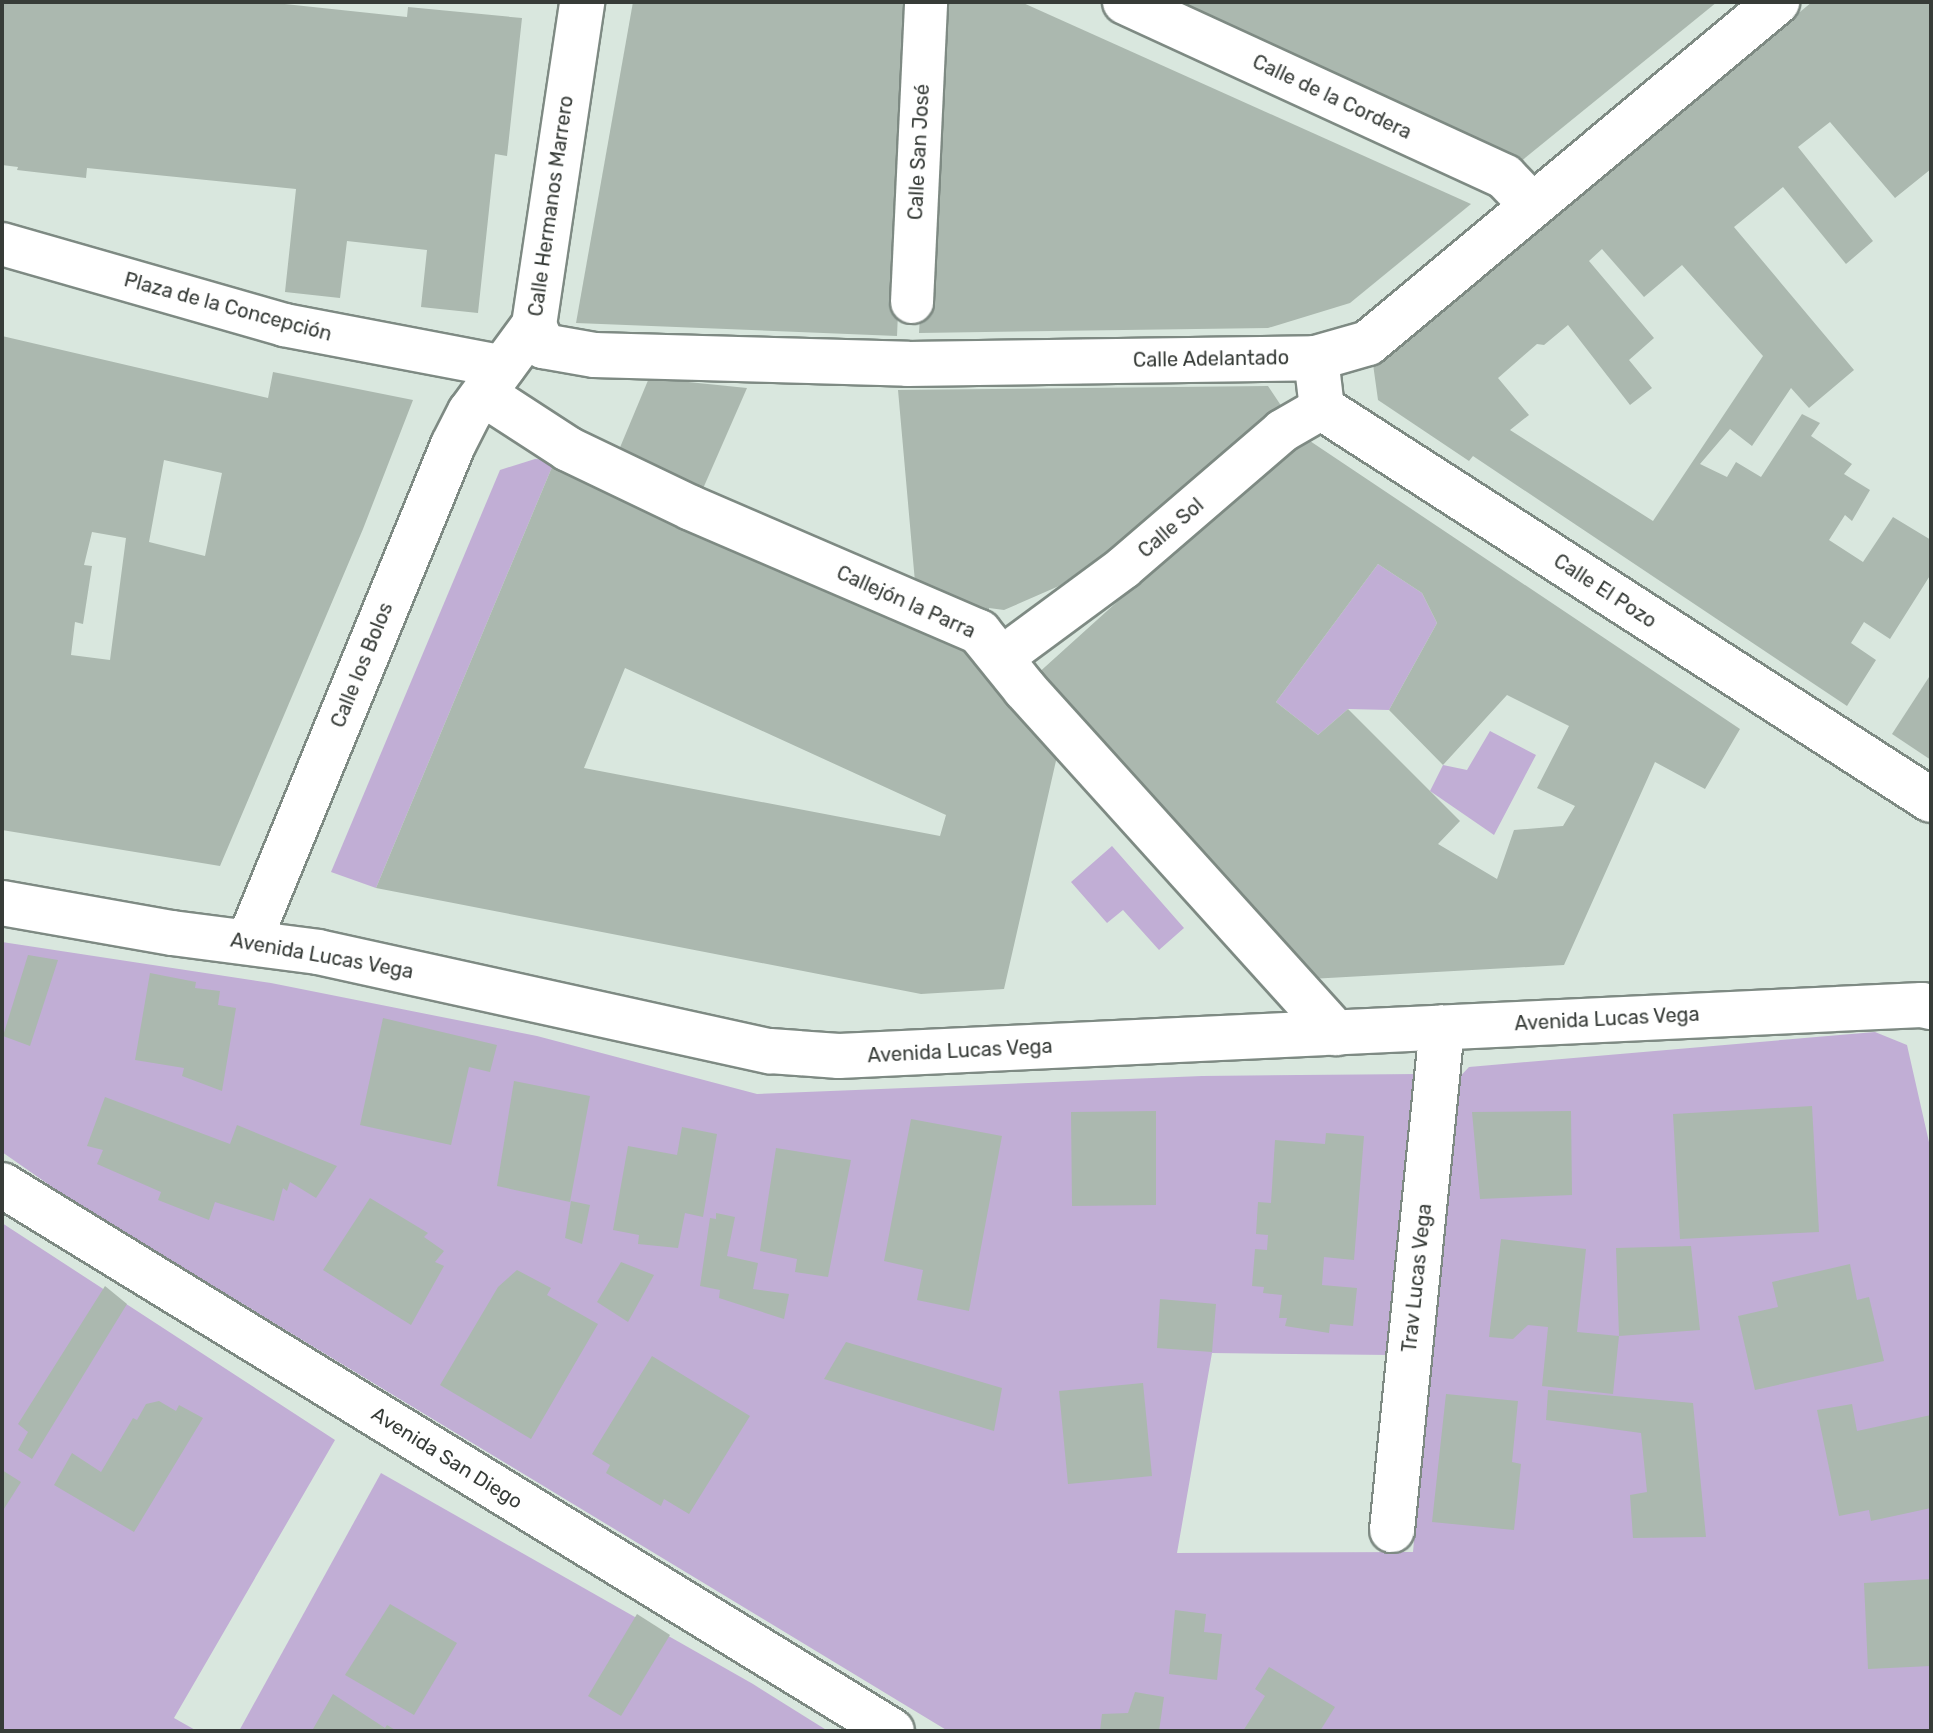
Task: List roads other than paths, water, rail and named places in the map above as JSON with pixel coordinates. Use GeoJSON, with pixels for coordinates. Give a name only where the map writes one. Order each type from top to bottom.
{"type":"FeatureCollection","features":[{"type":"Feature","properties":{"kind":"street","name":"Calle Hermanos Marrero"},"geometry":{"type":"LineString","coordinates":[[494,381],[534,325],[582,2]]}},
{"type":"Feature","properties":{"kind":"street","name":"Calle San José"},"geometry":{"type":"LineString","coordinates":[[912,302],[926,2]]}},
{"type":"Feature","properties":{"kind":"street","name":"Calle de la Cordera"},"geometry":{"type":"LineString","coordinates":[[1125,2],[1505,177],[1531,204]]}},
{"type":"Feature","properties":{"kind":"street","name":"Calle Adelantado"},"geometry":{"type":"LineString","coordinates":[[534,325],[543,346],[594,355],[908,364],[1316,358],[1368,343],[1777,2]]}},
{"type":"Feature","properties":{"kind":"street","name":"Plaza de la Concepción"},"geometry":{"type":"LineString","coordinates":[[2,244],[494,381]]}},
{"type":"Feature","properties":{"kind":"street"},"geometry":{"type":"LineString","coordinates":[[1316,358],[1322,408]]}},
{"type":"Feature","properties":{"kind":"street","name":"Calle los Bolos"},"geometry":{"type":"LineString","coordinates":[[249,941],[453,445],[470,412],[494,381]]}},
{"type":"Feature","properties":{"kind":"street","name":"Callejón la Parra"},"geometry":{"type":"LineString","coordinates":[[494,381],[582,456],[691,508],[979,632],[1025,689],[1336,1033]]}},
{"type":"Feature","properties":{"kind":"street","name":"Calle Sol"},"geometry":{"type":"LineString","coordinates":[[1019,645],[1123,568],[1282,431],[1322,408]]}},
{"type":"Feature","properties":{"kind":"street","name":"Calle El Pozo"},"geometry":{"type":"LineString","coordinates":[[1322,408],[1931,800]]}},
{"type":"Feature","properties":{"kind":"street","name":"Avenida Lucas Vega"},"geometry":{"type":"LineString","coordinates":[[2,903],[172,933],[318,952],[770,1051],[839,1056],[1922,1005],[1931,1007]]}},
{"type":"Feature","properties":{"kind":"street","name":"Trav Lucas Vega"},"geometry":{"type":"LineString","coordinates":[[1392,1530],[1442,1027]]}},
{"type":"Feature","properties":{"kind":"street","name":"Avenida San Diego"},"geometry":{"type":"LineString","coordinates":[[2,1185],[892,1731]]}}]}
